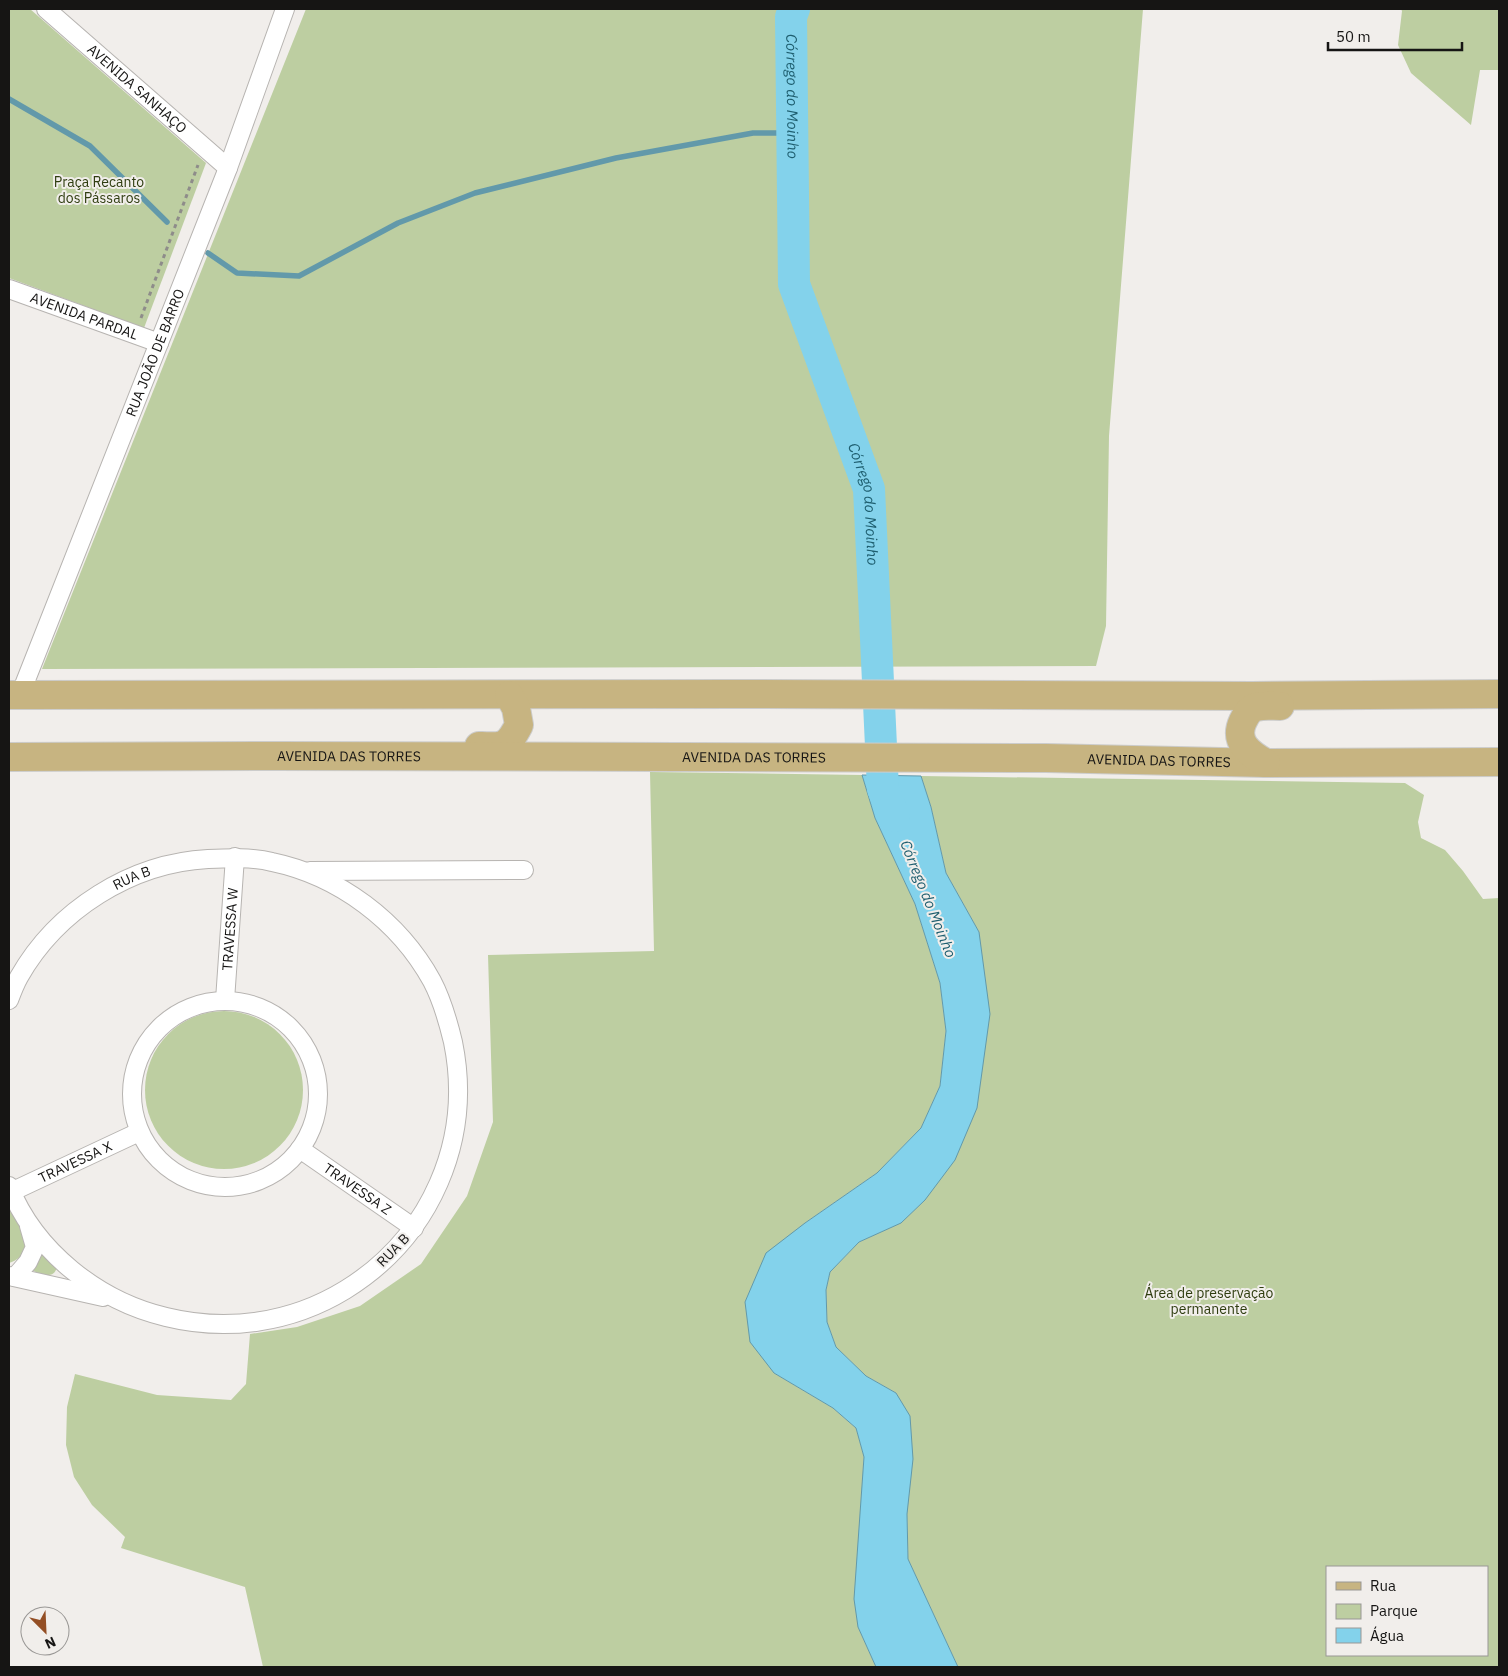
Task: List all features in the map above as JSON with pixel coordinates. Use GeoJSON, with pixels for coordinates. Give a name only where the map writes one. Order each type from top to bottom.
{"type":"FeatureCollection","features":[{"type":"Feature","properties":{"kind":"main road"},"geometry":{"type":"LineString","coordinates":[[14,695],[1499,694]]}},
{"type":"Feature","properties":{"kind":"main road"},"geometry":{"type":"LineString","coordinates":[[274,756],[327,745],[501,746],[512,739],[520,725],[516,708],[509,695]]}},
{"type":"Feature","properties":{"kind":"main road"},"geometry":{"type":"LineString","coordinates":[[1266,763],[1254,757],[1241,740],[1240,728],[1247,713],[1255,708],[1350,705],[1411,706],[1447,695]]}},
{"type":"Feature","properties":{"kind":"main road","name":"AVENIDA DAS TORRES"},"geometry":{"type":"LineString","coordinates":[[9,756],[1046,758],[1266,763],[1499,762]]}},
{"type":"Feature","properties":{"kind":"street","name":"AVENIDA SANHAÇO"},"geometry":{"type":"LineString","coordinates":[[46,9],[228,168]]}},
{"type":"Feature","properties":{"kind":"street","name":"RUA JOÃO DE BARRO"},"geometry":{"type":"LineString","coordinates":[[14,695],[159,343],[228,168],[285,9]]}},
{"type":"Feature","properties":{"kind":"street","name":"AVENIDA PARDAL"},"geometry":{"type":"LineString","coordinates":[[9,289],[159,343]]}},
{"type":"Feature","properties":{"kind":"street","name":"RUA B"},"geometry":{"type":"LineString","coordinates":[[9,1000],[20,976],[44,941],[75,911],[110,887],[150,869],[192,860],[235,857],[271,862],[305,871],[344,890],[379,915],[409,946],[432,982],[448,1022],[457,1064],[458,1098],[451,1150],[436,1190],[414,1228],[390,1256],[362,1280],[330,1299],[296,1313],[269,1320],[223,1325],[186,1322],[150,1313],[116,1299],[82,1278],[53,1252],[28,1221],[10,1189]]}},
{"type":"Feature","properties":{"kind":"street","name":"TRAVESSA W"},"geometry":{"type":"LineString","coordinates":[[225,1000],[235,857]]}},
{"type":"Feature","properties":{"kind":"street","name":"RUA B"},"geometry":{"type":"LineString","coordinates":[[305,871],[524,870]]}},
{"type":"Feature","properties":{"kind":"street"},"geometry":{"type":"LineString","coordinates":[[225,1000],[253,1004],[279,1016],[300,1035],[313,1060],[319,1088],[317,1116],[300,1149],[287,1164],[262,1180],[234,1187],[205,1186],[177,1175],[155,1157],[139,1132],[131,1102],[133,1071],[146,1043],[167,1020],[194,1005],[225,1000]]}},
{"type":"Feature","properties":{"kind":"street","name":"TRAVESSA X"},"geometry":{"type":"LineString","coordinates":[[10,1189],[139,1132]]}},
{"type":"Feature","properties":{"kind":"street","name":"TRAVESSA Z"},"geometry":{"type":"LineString","coordinates":[[300,1149],[414,1228]]}},
{"type":"Feature","properties":{"kind":"street"},"geometry":{"type":"LineString","coordinates":[[12,1277],[28,1262],[35,1247],[28,1221]]}},
{"type":"Feature","properties":{"kind":"street"},"geometry":{"type":"LineString","coordinates":[[12,1277],[116,1299]]}},
{"type":"Feature","properties":{"kind":"path"},"geometry":{"type":"LineString","coordinates":[[140,320],[199,163]]}},
{"type":"Feature","properties":{"kind":"green space","name":"Praça Recanto dos Pássaros"},"geometry":{"type":"Polygon","coordinates":[[[9,9],[30,9],[206,163],[144,328],[9,278],[9,9]]]}},
{"type":"Feature","properties":{"kind":"green space"},"geometry":{"type":"Polygon","coordinates":[[[306,9],[1143,9],[1109,436],[1106,626],[1096,666],[42,669],[306,9]]]}},
{"type":"Feature","properties":{"kind":"green space"},"geometry":{"type":"Polygon","coordinates":[[[1401,9],[1499,9],[1499,70],[1480,70],[1471,125],[1411,73],[1398,45],[1401,9]]]}},
{"type":"Feature","properties":{"kind":"green space"},"geometry":{"type":"Polygon","coordinates":[[[650,772],[862,775],[875,818],[915,904],[940,983],[946,1031],[940,1086],[921,1128],[877,1173],[805,1223],[774,1373],[833,1408],[856,1428],[864,1457],[860,1525],[858,1627],[876,1667],[263,1667],[245,1587],[121,1548],[125,1537],[92,1505],[74,1477],[66,1445],[67,1407],[75,1374],[157,1395],[231,1400],[246,1384],[250,1334],[297,1327],[360,1306],[421,1264],[467,1196],[493,1122],[488,955],[654,951],[650,772]]]}},
{"type":"Feature","properties":{"kind":"green space","name":"Área de preservação permanente"},"geometry":{"type":"Polygon","coordinates":[[[921,776],[1405,783],[1424,795],[1418,822],[1421,838],[1445,850],[1483,899],[1499,898],[1499,1667],[958,1667],[908,1559],[907,1514],[896,1393],[866,1376],[836,1347],[827,1322],[826,1290],[830,1272],[859,1242],[900,1223],[925,1200],[979,932],[946,873],[931,807],[921,776]]]}},
{"type":"Feature","properties":{"kind":"green space"},"geometry":{"type":"Polygon","coordinates":[[[216,1011],[232,1011],[247,1014],[261,1020],[280,1034],[290,1046],[300,1067],[303,1090],[300,1113],[290,1134],[280,1146],[268,1156],[247,1166],[232,1169],[216,1169],[201,1166],[180,1156],[158,1134],[148,1113],[145,1098],[145,1082],[148,1067],[158,1046],[180,1024],[201,1014],[216,1011]]]}},
{"type":"Feature","properties":{"kind":"green space"},"geometry":{"type":"Polygon","coordinates":[[[9,1197],[26,1234],[27,1243],[25,1251],[19,1258],[9,1263],[9,1197]]]}},
{"type":"Feature","properties":{"kind":"green space"},"geometry":{"type":"Polygon","coordinates":[[[40,1252],[57,1266],[51,1275],[43,1275],[32,1270],[40,1252]]]}},
{"type":"Feature","properties":{"kind":"water"},"geometry":{"type":"Polygon","coordinates":[[[862,775],[921,776],[931,807],[946,873],[979,932],[990,1014],[977,1108],[955,1160],[925,1200],[901,1223],[859,1242],[830,1272],[826,1290],[827,1322],[836,1347],[866,1376],[896,1393],[910,1416],[913,1459],[907,1514],[908,1559],[958,1667],[876,1667],[858,1627],[854,1599],[864,1457],[856,1428],[833,1408],[774,1373],[750,1342],[745,1302],[766,1253],[805,1223],[877,1173],[921,1128],[940,1086],[946,1031],[940,983],[915,904],[875,818],[862,775]]]}},
{"type":"Feature","properties":{"kind":"waterway","name":"Córrego do Moinho"},"geometry":{"type":"LineString","coordinates":[[794,9],[791,17],[794,284],[869,489],[883,789],[894,816]]}},
{"type":"Feature","properties":{"kind":"waterway"},"geometry":{"type":"LineString","coordinates":[[9,99],[90,146],[167,222]]}},
{"type":"Feature","properties":{"kind":"waterway"},"geometry":{"type":"LineString","coordinates":[[208,253],[237,273],[299,276],[398,223],[475,193],[616,158],[753,133],[792,133]]}}]}
